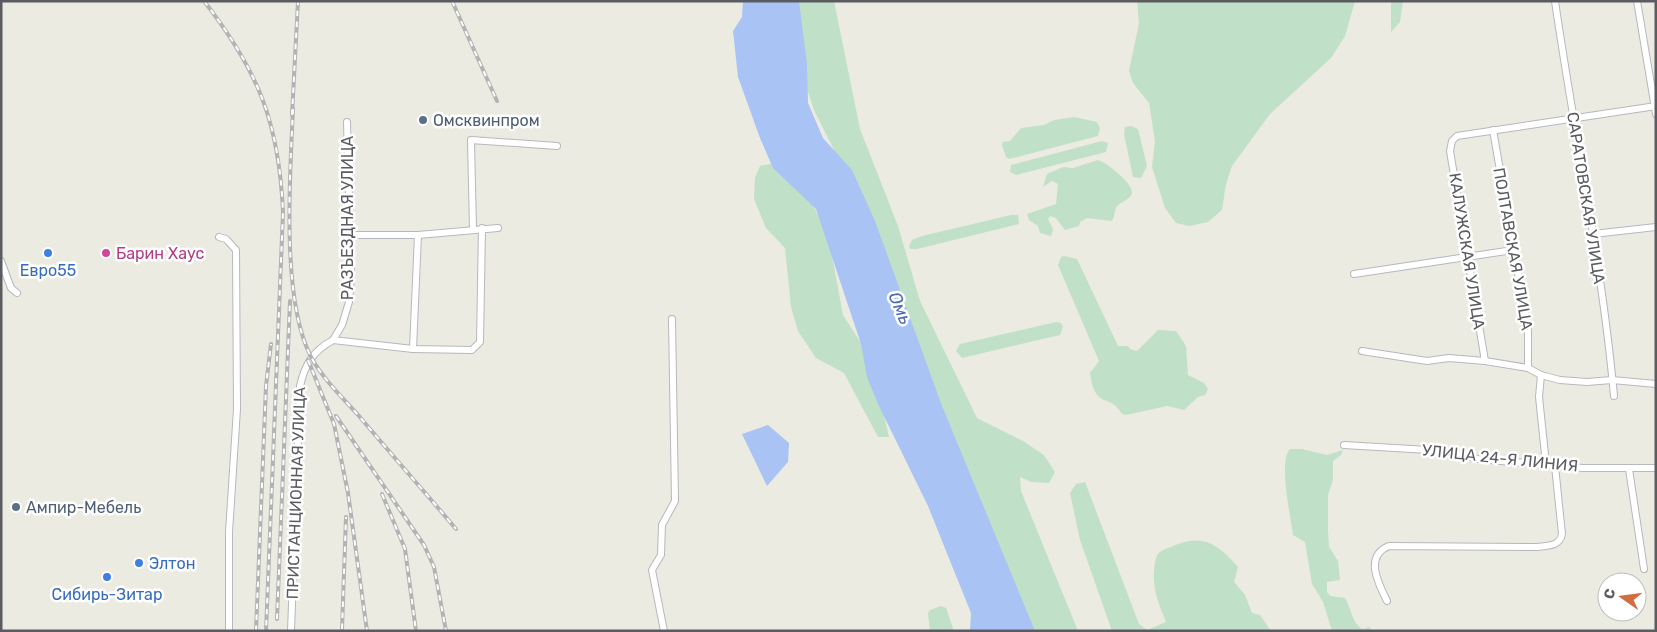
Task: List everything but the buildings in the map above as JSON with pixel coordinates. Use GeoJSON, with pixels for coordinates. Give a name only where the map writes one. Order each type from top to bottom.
{"type":"FeatureCollection","features":[{"type":"Feature","properties":{"kind":"street","name":"САРАТОВСКАЯ УЛИЦА"},"geometry":{"type":"LineString","coordinates":[[1555,1],[1572,119],[1593,234],[1614,396]]}},
{"type":"Feature","properties":{"kind":"street"},"geometry":{"type":"LineString","coordinates":[[1637,1],[1656,114]]}},
{"type":"Feature","properties":{"kind":"street"},"geometry":{"type":"LineString","coordinates":[[1494,130],[1655,106]]}},
{"type":"Feature","properties":{"kind":"street","name":"РАЗЪЕЗДНАЯ УЛИЦА"},"geometry":{"type":"LineString","coordinates":[[334,340],[342,325],[349,302],[350,235],[347,122]]}},
{"type":"Feature","properties":{"kind":"street","name":"КАЛУЖСКАЯ УЛИЦА"},"geometry":{"type":"LineString","coordinates":[[1484,361],[1450,151],[1452,141],[1457,136],[1494,130]]}},
{"type":"Feature","properties":{"kind":"street","name":"ПОЛТАВСКАЯ УЛИЦА"},"geometry":{"type":"LineString","coordinates":[[1494,130],[1528,331],[1528,368]]}},
{"type":"Feature","properties":{"kind":"street"},"geometry":{"type":"LineString","coordinates":[[473,229],[471,140],[557,146]]}},
{"type":"Feature","properties":{"kind":"street"},"geometry":{"type":"LineString","coordinates":[[1593,234],[1656,227]]}},
{"type":"Feature","properties":{"kind":"street"},"geometry":{"type":"LineString","coordinates":[[334,340],[413,349],[472,350],[480,342],[482,228]]}},
{"type":"Feature","properties":{"kind":"street"},"geometry":{"type":"LineString","coordinates":[[350,235],[418,234],[498,228]]}},
{"type":"Feature","properties":{"kind":"street"},"geometry":{"type":"LineString","coordinates":[[413,349],[418,234]]}},
{"type":"Feature","properties":{"kind":"street"},"geometry":{"type":"LineString","coordinates":[[219,237],[226,239],[236,250],[237,410],[229,532],[229,631]]}},
{"type":"Feature","properties":{"kind":"street"},"geometry":{"type":"LineString","coordinates":[[1354,274],[1514,250]]}},
{"type":"Feature","properties":{"kind":"street"},"geometry":{"type":"LineString","coordinates":[[1,262],[12,288],[17,293]]}},
{"type":"Feature","properties":{"kind":"street"},"geometry":{"type":"LineString","coordinates":[[664,631],[652,570],[660,555],[662,525],[675,501],[672,319]]}},
{"type":"Feature","properties":{"kind":"street","name":"ПРИСТАНЦИОННАЯ УЛИЦА"},"geometry":{"type":"LineString","coordinates":[[290,631],[300,386],[308,360],[321,347],[334,340]]}},
{"type":"Feature","properties":{"kind":"street"},"geometry":{"type":"LineString","coordinates":[[1362,351],[1421,360],[1449,358],[1484,361],[1528,368],[1541,375],[1560,380],[1587,382],[1612,380],[1656,384]]}},
{"type":"Feature","properties":{"kind":"street"},"geometry":{"type":"LineString","coordinates":[[1541,375],[1539,397],[1546,464]]}},
{"type":"Feature","properties":{"kind":"street","name":"УЛИЦА 24-Я ЛИНИЯ"},"geometry":{"type":"LineString","coordinates":[[1344,445],[1445,451],[1478,459],[1555,466],[1629,469],[1656,468]]}},
{"type":"Feature","properties":{"kind":"street"},"geometry":{"type":"LineString","coordinates":[[1387,601],[1378,583],[1374,565],[1376,556],[1381,549],[1389,546],[1535,547],[1553,545],[1562,538],[1555,466]]}},
{"type":"Feature","properties":{"kind":"street"},"geometry":{"type":"LineString","coordinates":[[1629,469],[1644,569]]}},
{"type":"Feature","properties":{"kind":"green space"},"geometry":{"type":"Polygon","coordinates":[[[794,1],[834,1],[860,129],[898,226],[920,301],[977,418],[1023,441],[1044,455],[1055,472],[1049,483],[1031,482],[1020,477],[1021,491],[1078,631],[1032,631],[854,190],[814,110],[802,74],[794,1]]]}},
{"type":"Feature","properties":{"kind":"green space"},"geometry":{"type":"Polygon","coordinates":[[[1137,1],[1355,1],[1345,36],[1331,58],[1270,114],[1232,166],[1226,184],[1222,210],[1208,222],[1189,226],[1176,223],[1165,208],[1152,167],[1155,141],[1149,103],[1133,83],[1129,71],[1139,23],[1137,1]]]}},
{"type":"Feature","properties":{"kind":"green space"},"geometry":{"type":"Polygon","coordinates":[[[1391,1],[1403,1],[1400,22],[1391,32],[1391,1]]]}},
{"type":"Feature","properties":{"kind":"green space"},"geometry":{"type":"Polygon","coordinates":[[[1074,117],[1097,122],[1100,128],[1098,136],[1009,159],[1006,157],[1002,145],[1003,142],[1010,141],[1021,128],[1044,125],[1054,120],[1074,117]]]}},
{"type":"Feature","properties":{"kind":"green space"},"geometry":{"type":"Polygon","coordinates":[[[1131,126],[1138,129],[1147,166],[1141,178],[1133,177],[1124,134],[1125,127],[1131,126]]]}},
{"type":"Feature","properties":{"kind":"green space"},"geometry":{"type":"Polygon","coordinates":[[[1102,141],[1108,143],[1106,152],[1016,175],[1010,172],[1011,165],[1102,141]]]}},
{"type":"Feature","properties":{"kind":"green space"},"geometry":{"type":"Polygon","coordinates":[[[1098,160],[1119,174],[1128,184],[1132,193],[1130,197],[1116,208],[1112,221],[1087,218],[1080,222],[1079,226],[1065,230],[1056,218],[1050,216],[1048,219],[1053,229],[1051,236],[1040,233],[1038,226],[1029,220],[1027,214],[1056,204],[1058,184],[1052,181],[1043,187],[1047,174],[1063,167],[1073,168],[1098,160]]]}},
{"type":"Feature","properties":{"kind":"green space"},"geometry":{"type":"Polygon","coordinates":[[[775,163],[805,190],[828,234],[843,315],[868,354],[889,437],[878,437],[844,373],[816,358],[798,331],[791,307],[785,248],[766,228],[754,199],[755,178],[760,166],[775,163]]]}},
{"type":"Feature","properties":{"kind":"green space"},"geometry":{"type":"Polygon","coordinates":[[[1018,215],[1019,224],[917,249],[910,249],[909,246],[912,240],[922,236],[1018,215]]]}},
{"type":"Feature","properties":{"kind":"green space"},"geometry":{"type":"Polygon","coordinates":[[[1061,257],[1077,259],[1118,346],[1128,346],[1130,349],[1137,351],[1158,330],[1176,331],[1186,346],[1188,375],[1204,383],[1208,389],[1205,395],[1198,397],[1184,410],[1167,406],[1126,415],[1122,414],[1113,404],[1099,397],[1092,385],[1090,373],[1099,361],[1058,265],[1061,257]]]}},
{"type":"Feature","properties":{"kind":"green space"},"geometry":{"type":"Polygon","coordinates":[[[1056,322],[1061,323],[1063,327],[1060,335],[962,358],[956,351],[960,344],[1056,322]]]}},
{"type":"Feature","properties":{"kind":"green space"},"geometry":{"type":"Polygon","coordinates":[[[1290,449],[1302,449],[1327,455],[1343,450],[1341,455],[1333,461],[1333,480],[1328,495],[1329,547],[1338,561],[1340,580],[1327,582],[1327,592],[1330,596],[1345,598],[1356,623],[1362,629],[1370,627],[1371,631],[1332,631],[1323,602],[1312,584],[1305,542],[1293,535],[1285,477],[1285,465],[1290,449]]]}},
{"type":"Feature","properties":{"kind":"green space"},"geometry":{"type":"Polygon","coordinates":[[[1085,482],[1139,624],[1147,630],[1166,622],[1157,598],[1154,583],[1154,567],[1158,554],[1182,543],[1200,541],[1216,546],[1238,567],[1234,582],[1245,595],[1252,613],[1260,615],[1271,631],[1112,631],[1080,540],[1070,493],[1076,484],[1085,482]]]}},
{"type":"Feature","properties":{"kind":"green space"},"geometry":{"type":"Polygon","coordinates":[[[941,606],[946,608],[954,631],[930,631],[928,613],[930,610],[941,606]]]}},
{"type":"Feature","properties":{"kind":"water","name":"Омь"},"geometry":{"type":"Polygon","coordinates":[[[743,1],[799,1],[807,64],[808,103],[823,138],[852,170],[875,221],[942,406],[1035,631],[970,631],[971,613],[928,506],[878,404],[867,377],[861,344],[816,209],[773,168],[738,77],[733,31],[742,17],[743,1]]]}},
{"type":"Feature","properties":{"kind":"water"},"geometry":{"type":"Polygon","coordinates":[[[768,425],[789,443],[788,462],[767,486],[742,434],[768,425]]]}},
{"type":"Feature","properties":{"kind":"railway"},"geometry":{"type":"LineString","coordinates":[[204,1],[239,51],[263,100],[277,151],[281,180],[283,212],[266,631]]}},
{"type":"Feature","properties":{"kind":"railway"},"geometry":{"type":"LineString","coordinates":[[292,115],[298,1]]}},
{"type":"Feature","properties":{"kind":"railway"},"geometry":{"type":"LineString","coordinates":[[452,1],[497,101]]}},
{"type":"Feature","properties":{"kind":"railway"},"geometry":{"type":"LineString","coordinates":[[293,109],[289,202],[291,271],[301,332],[311,357],[327,381],[456,529]]}},
{"type":"Feature","properties":{"kind":"railway"},"geometry":{"type":"LineString","coordinates":[[277,619],[290,301]]}},
{"type":"Feature","properties":{"kind":"railway"},"geometry":{"type":"LineString","coordinates":[[256,631],[266,386],[271,344]]}},
{"type":"Feature","properties":{"kind":"railway"},"geometry":{"type":"LineString","coordinates":[[308,360],[334,424],[348,493],[367,631]]}},
{"type":"Feature","properties":{"kind":"railway"},"geometry":{"type":"LineString","coordinates":[[336,416],[424,545],[434,567],[446,631]]}},
{"type":"Feature","properties":{"kind":"railway"},"geometry":{"type":"LineString","coordinates":[[382,494],[405,549],[416,631]]}},
{"type":"Feature","properties":{"kind":"railway"},"geometry":{"type":"LineString","coordinates":[[342,629],[346,517]]}},
{"type":"Feature","properties":{"kind":"place","name":"Омсквинпром"},"geometry":{"type":"Point","coordinates":[423,120]}},
{"type":"Feature","properties":{"kind":"place","name":"Евро55"},"geometry":{"type":"Point","coordinates":[48,253]}},
{"type":"Feature","properties":{"kind":"place","name":"Барин Хаус"},"geometry":{"type":"Point","coordinates":[106,253]}},
{"type":"Feature","properties":{"kind":"place","name":"Ампир-Мебель"},"geometry":{"type":"Point","coordinates":[16,507]}},
{"type":"Feature","properties":{"kind":"place","name":"Элтон"},"geometry":{"type":"Point","coordinates":[139,563]}},
{"type":"Feature","properties":{"kind":"place","name":"Сибирь-Зитар"},"geometry":{"type":"Point","coordinates":[107,577]}}]}
